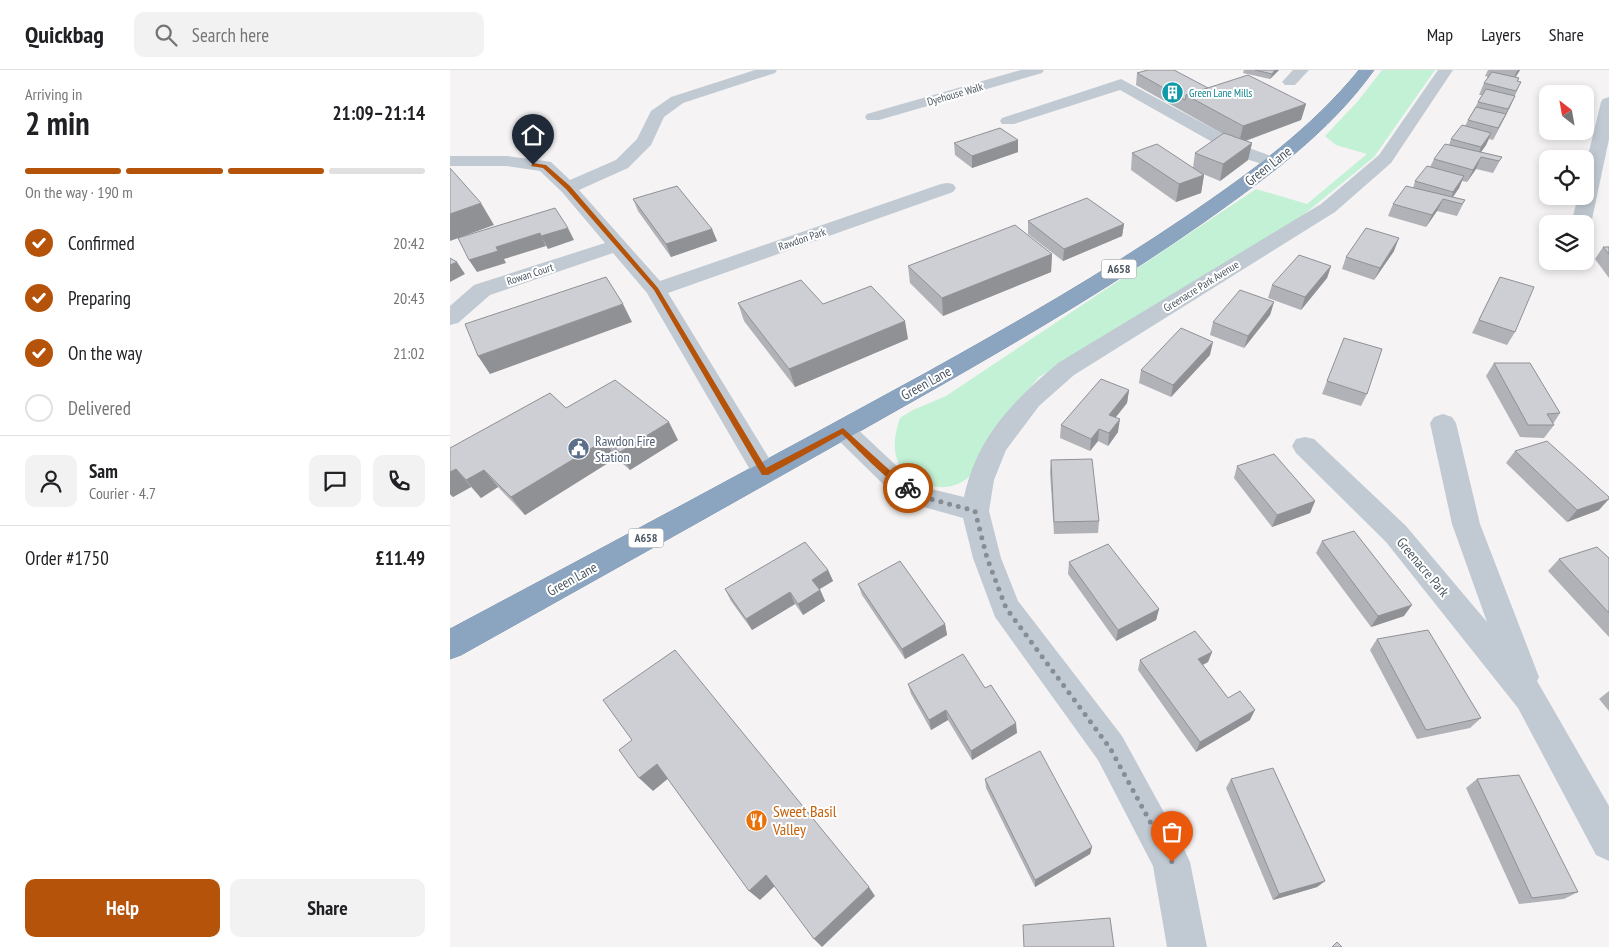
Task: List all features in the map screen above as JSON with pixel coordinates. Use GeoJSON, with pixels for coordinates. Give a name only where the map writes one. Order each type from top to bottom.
{"type":"FeatureCollection","features":[{"type":"Feature","properties":{"kind":"highway","name":"Green Lane"},"geometry":{"type":"LineString","coordinates":[[450,645],[843,430],[1047,315],[1170,237],[1274,162],[1310,133],[1339,105],[1367,70]]}},
{"type":"Feature","properties":{"kind":"street"},"geometry":{"type":"LineString","coordinates":[[568,188],[622,164],[645,142],[656,114],[677,100],[770,70]]}},
{"type":"Feature","properties":{"kind":"street","name":"Dyehouse Walk"},"geometry":{"type":"LineString","coordinates":[[873,117],[1037,70]]}},
{"type":"Feature","properties":{"kind":"street"},"geometry":{"type":"LineString","coordinates":[[1290,82],[1302,70]]}},
{"type":"Feature","properties":{"kind":"street","name":"Greenacre Park Avenue"},"geometry":{"type":"LineString","coordinates":[[975,511],[981,480],[994,447],[1030,400],[1066,369],[1328,208],[1384,158],[1446,70]]}},
{"type":"Feature","properties":{"kind":"street"},"geometry":{"type":"LineString","coordinates":[[1104,75],[1243,152],[1274,162]]}},
{"type":"Feature","properties":{"kind":"street"},"geometry":{"type":"LineString","coordinates":[[1008,121],[1121,84]]}},
{"type":"Feature","properties":{"kind":"street"},"geometry":{"type":"LineString","coordinates":[[1583,215],[1609,102]]}},
{"type":"Feature","properties":{"kind":"street"},"geometry":{"type":"LineString","coordinates":[[450,161],[507,161],[544,166],[568,188],[656,290],[765,473]]}},
{"type":"Feature","properties":{"kind":"street","name":"Rawdon Park"},"geometry":{"type":"LineString","coordinates":[[656,290],[947,188]]}},
{"type":"Feature","properties":{"kind":"street","name":"Rowan Court"},"geometry":{"type":"LineString","coordinates":[[450,318],[482,290],[618,245]]}},
{"type":"Feature","properties":{"kind":"street","name":"Greenacre Park"},"geometry":{"type":"LineString","coordinates":[[1443,423],[1466,524],[1530,697],[1609,842]]}},
{"type":"Feature","properties":{"kind":"street"},"geometry":{"type":"LineString","coordinates":[[843,430],[893,478],[923,497],[975,511],[987,558],[1006,608],[1110,748],[1172,862],[1187,947]]}},
{"type":"Feature","properties":{"kind":"street","name":"Greenacre Park"},"geometry":{"type":"LineString","coordinates":[[1305,446],[1396,534],[1530,697]]}},
{"type":"Feature","properties":{"kind":"green space"},"geometry":{"type":"Polygon","coordinates":[[[1382,70],[1435,70],[1374,157],[1296,221],[1039,377],[1019,401],[978,467],[965,480],[950,486],[934,486],[927,485],[906,472],[895,454],[895,439],[900,418],[913,410],[946,396],[1256,189],[1307,204],[1367,154],[1336,145],[1325,136],[1358,101],[1382,70]]]}},
{"type":"Feature","properties":{"kind":"building"},"geometry":{"type":"Polygon","coordinates":[[[1148,70],[1174,70],[1208,88],[1186,95],[1185,100],[1137,73],[1148,70]]]}},
{"type":"Feature","properties":{"kind":"building"},"geometry":{"type":"Polygon","coordinates":[[[1255,70],[1275,70],[1272,74],[1255,70]]]}},
{"type":"Feature","properties":{"kind":"building"},"geometry":{"type":"Polygon","coordinates":[[[1492,72],[1519,78],[1517,81],[1521,82],[1516,91],[1484,83],[1492,72]]]}},
{"type":"Feature","properties":{"kind":"building"},"geometry":{"type":"Polygon","coordinates":[[[1248,75],[1306,104],[1243,126],[1186,95],[1248,75]]]}},
{"type":"Feature","properties":{"kind":"building"},"geometry":{"type":"Polygon","coordinates":[[[1486,89],[1515,96],[1508,109],[1478,102],[1486,89]]]}},
{"type":"Feature","properties":{"kind":"building"},"geometry":{"type":"Polygon","coordinates":[[[1476,107],[1506,114],[1498,128],[1468,120],[1476,107]]]}},
{"type":"Feature","properties":{"kind":"building"},"geometry":{"type":"Polygon","coordinates":[[[1462,125],[1491,133],[1481,147],[1451,139],[1462,125]]]}},
{"type":"Feature","properties":{"kind":"building"},"geometry":{"type":"Polygon","coordinates":[[[1000,128],[1018,140],[972,156],[954,143],[1000,128]]]}},
{"type":"Feature","properties":{"kind":"building"},"geometry":{"type":"Polygon","coordinates":[[[1224,133],[1252,143],[1223,164],[1195,153],[1224,133]]]}},
{"type":"Feature","properties":{"kind":"building"},"geometry":{"type":"Polygon","coordinates":[[[1157,144],[1204,175],[1179,184],[1132,153],[1157,144]]]}},
{"type":"Feature","properties":{"kind":"building"},"geometry":{"type":"Polygon","coordinates":[[[1445,144],[1502,157],[1499,161],[1481,157],[1473,170],[1434,159],[1445,144]]]}},
{"type":"Feature","properties":{"kind":"building"},"geometry":{"type":"Polygon","coordinates":[[[1427,166],[1464,176],[1453,192],[1415,181],[1427,166]]]}},
{"type":"Feature","properties":{"kind":"building"},"geometry":{"type":"Polygon","coordinates":[[[450,168],[481,203],[450,214],[450,168]]]}},
{"type":"Feature","properties":{"kind":"building"},"geometry":{"type":"Polygon","coordinates":[[[677,186],[712,229],[666,244],[633,199],[677,186]]]}},
{"type":"Feature","properties":{"kind":"building"},"geometry":{"type":"Polygon","coordinates":[[[1406,186],[1465,200],[1462,204],[1443,199],[1432,215],[1393,204],[1406,186]]]}},
{"type":"Feature","properties":{"kind":"building"},"geometry":{"type":"Polygon","coordinates":[[[1087,198],[1124,224],[1064,249],[1028,221],[1087,198]]]}},
{"type":"Feature","properties":{"kind":"building"},"geometry":{"type":"Polygon","coordinates":[[[555,208],[568,228],[541,236],[540,233],[496,247],[498,251],[469,260],[458,238],[555,208]]]}},
{"type":"Feature","properties":{"kind":"building"},"geometry":{"type":"Polygon","coordinates":[[[1015,225],[1052,254],[942,298],[908,266],[1015,225]]]}},
{"type":"Feature","properties":{"kind":"building"},"geometry":{"type":"Polygon","coordinates":[[[1366,228],[1399,238],[1380,268],[1346,257],[1366,228]]]}},
{"type":"Feature","properties":{"kind":"building"},"geometry":{"type":"Polygon","coordinates":[[[1603,247],[1609,247],[1609,254],[1603,247]]]}},
{"type":"Feature","properties":{"kind":"building"},"geometry":{"type":"Polygon","coordinates":[[[1299,255],[1331,266],[1305,297],[1272,285],[1299,255]]]}},
{"type":"Feature","properties":{"kind":"building"},"geometry":{"type":"Polygon","coordinates":[[[450,258],[457,262],[450,265],[450,258]]]}},
{"type":"Feature","properties":{"kind":"building"},"geometry":{"type":"Polygon","coordinates":[[[606,277],[623,304],[478,356],[465,324],[606,277]]]}},
{"type":"Feature","properties":{"kind":"building"},"geometry":{"type":"Polygon","coordinates":[[[1500,277],[1534,287],[1515,332],[1479,320],[1500,277]]]}},
{"type":"Feature","properties":{"kind":"building"},"geometry":{"type":"Polygon","coordinates":[[[801,280],[823,304],[871,286],[905,321],[789,369],[738,303],[801,280]]]}},
{"type":"Feature","properties":{"kind":"building"},"geometry":{"type":"Polygon","coordinates":[[[1240,290],[1274,302],[1248,336],[1213,322],[1240,290]]]}},
{"type":"Feature","properties":{"kind":"building"},"geometry":{"type":"Polygon","coordinates":[[[1181,328],[1213,342],[1173,385],[1141,370],[1181,328]]]}},
{"type":"Feature","properties":{"kind":"building"},"geometry":{"type":"Polygon","coordinates":[[[1344,338],[1382,349],[1367,394],[1327,381],[1344,338]]]}},
{"type":"Feature","properties":{"kind":"building"},"geometry":{"type":"Polygon","coordinates":[[[1494,363],[1530,363],[1560,413],[1547,414],[1554,425],[1528,425],[1494,363]]]}},
{"type":"Feature","properties":{"kind":"building"},"geometry":{"type":"Polygon","coordinates":[[[1101,379],[1129,390],[1109,415],[1120,419],[1109,433],[1099,429],[1091,439],[1061,425],[1101,379]]]}},
{"type":"Feature","properties":{"kind":"building","name":"Rawdon Fire Station"},"geometry":{"type":"Polygon","coordinates":[[[615,380],[669,422],[620,452],[605,440],[511,497],[484,470],[466,480],[456,469],[450,472],[450,448],[550,393],[566,408],[615,380]]]}},
{"type":"Feature","properties":{"kind":"building"},"geometry":{"type":"Polygon","coordinates":[[[1547,441],[1609,499],[1577,510],[1515,451],[1547,441]]]}},
{"type":"Feature","properties":{"kind":"building"},"geometry":{"type":"Polygon","coordinates":[[[1274,454],[1315,501],[1277,515],[1237,466],[1274,454]]]}},
{"type":"Feature","properties":{"kind":"building"},"geometry":{"type":"Polygon","coordinates":[[[1092,459],[1099,521],[1054,522],[1051,460],[1092,459]]]}},
{"type":"Feature","properties":{"kind":"building"},"geometry":{"type":"Polygon","coordinates":[[[1354,531],[1412,605],[1378,616],[1322,541],[1354,531]]]}},
{"type":"Feature","properties":{"kind":"building"},"geometry":{"type":"Polygon","coordinates":[[[805,542],[828,570],[812,580],[820,590],[798,604],[790,592],[746,619],[725,589],[805,542]]]}},
{"type":"Feature","properties":{"kind":"building"},"geometry":{"type":"Polygon","coordinates":[[[1108,544],[1159,609],[1118,630],[1069,562],[1108,544]]]}},
{"type":"Feature","properties":{"kind":"building"},"geometry":{"type":"Polygon","coordinates":[[[1597,547],[1609,558],[1609,613],[1559,559],[1597,547]]]}},
{"type":"Feature","properties":{"kind":"building"},"geometry":{"type":"Polygon","coordinates":[[[900,561],[945,624],[902,649],[858,584],[900,561]]]}},
{"type":"Feature","properties":{"kind":"building"},"geometry":{"type":"Polygon","coordinates":[[[1428,630],[1481,718],[1426,730],[1377,639],[1428,630]]]}},
{"type":"Feature","properties":{"kind":"building"},"geometry":{"type":"Polygon","coordinates":[[[1195,631],[1212,652],[1198,659],[1228,698],[1240,691],[1255,710],[1200,742],[1140,660],[1195,631]]]}},
{"type":"Feature","properties":{"kind":"building","name":"Sweet Basil Valley"},"geometry":{"type":"Polygon","coordinates":[[[675,650],[869,887],[814,939],[766,875],[749,891],[657,764],[639,778],[619,750],[632,740],[603,700],[675,650]]]}},
{"type":"Feature","properties":{"kind":"building"},"geometry":{"type":"Polygon","coordinates":[[[963,654],[985,688],[991,685],[1016,723],[971,751],[946,710],[929,720],[908,684],[963,654]]]}},
{"type":"Feature","properties":{"kind":"building"},"geometry":{"type":"Polygon","coordinates":[[[1040,751],[1092,847],[1035,880],[985,779],[1040,751]]]}},
{"type":"Feature","properties":{"kind":"building"},"geometry":{"type":"Polygon","coordinates":[[[1273,768],[1325,881],[1279,894],[1231,779],[1273,768]]]}},
{"type":"Feature","properties":{"kind":"building"},"geometry":{"type":"Polygon","coordinates":[[[1519,775],[1578,892],[1532,898],[1477,779],[1519,775]]]}},
{"type":"Feature","properties":{"kind":"building"},"geometry":{"type":"Polygon","coordinates":[[[1110,918],[1114,947],[1024,947],[1023,925],[1110,918]]]}},
{"type":"Feature","properties":{"kind":"building"},"geometry":{"type":"Polygon","coordinates":[[[1337,942],[1342,947],[1332,947],[1337,942]]]}},
{"type":"Feature","properties":{"kind":"way so far"},"geometry":{"type":"LineString","coordinates":[[908,488],[923,497],[975,511],[987,558],[1006,608],[1110,748],[1172,862]]}},
{"type":"Feature","properties":{"kind":"place","name":"Green Lane Mills"},"geometry":{"type":"Point","coordinates":[1173,93]}},
{"type":"Feature","properties":{"kind":"place","name":"Rawdon Fire Station"},"geometry":{"type":"Point","coordinates":[579,449]}},
{"type":"Feature","properties":{"kind":"place","name":"Sweet Basil Valley"},"geometry":{"type":"Point","coordinates":[757,820]}},
{"type":"Feature","properties":{"kind":"route"},"geometry":{"type":"LineString","coordinates":[[533,165],[544,166],[568,188],[656,290],[765,473],[843,430],[893,478],[908,488]]}}]}
